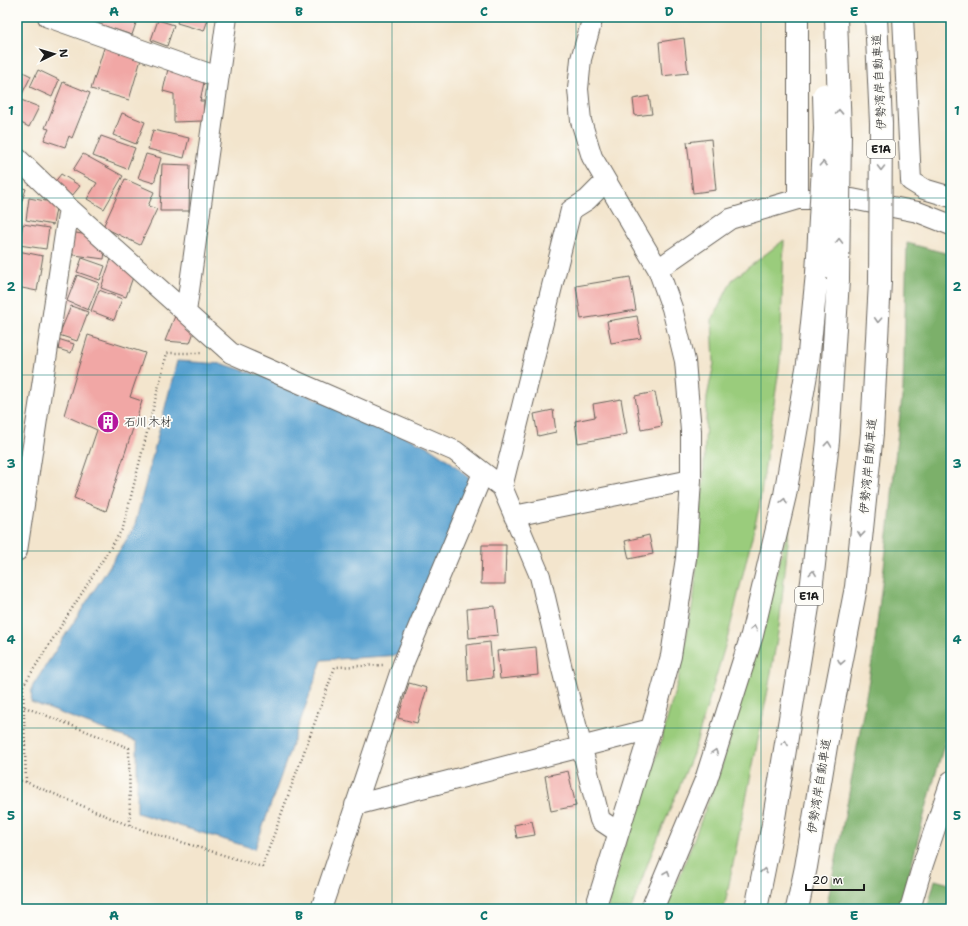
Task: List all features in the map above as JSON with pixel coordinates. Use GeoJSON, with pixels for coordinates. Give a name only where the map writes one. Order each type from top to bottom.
{"type":"FeatureCollection","features":[{"type":"Feature","properties":{"kind":"highway"},"geometry":{"type":"LineString","coordinates":[[652,909],[706,780],[752,635],[785,495],[808,363],[817,273],[825,129],[822,17]]}},
{"type":"Feature","properties":{"kind":"highway","name":"E1A"},"geometry":{"type":"LineString","coordinates":[[756,909],[773,824],[812,582],[828,441],[838,280],[840,134],[836,17]]}},
{"type":"Feature","properties":{"kind":"highway","name":"伊勢湾岸自動車道"},"geometry":{"type":"LineString","coordinates":[[797,909],[806,867],[831,716],[856,587],[872,433],[880,281],[881,123],[876,17]]}},
{"type":"Feature","properties":{"kind":"street"},"geometry":{"type":"LineString","coordinates":[[48,17],[218,77]]}},
{"type":"Feature","properties":{"kind":"street"},"geometry":{"type":"LineString","coordinates":[[186,312],[227,17]]}},
{"type":"Feature","properties":{"kind":"street"},"geometry":{"type":"LineString","coordinates":[[593,17],[581,59],[578,89],[581,121],[592,157],[658,269],[672,308],[686,361],[691,430],[691,480],[686,558],[672,649],[651,729],[595,909]]}},
{"type":"Feature","properties":{"kind":"street"},"geometry":{"type":"LineString","coordinates":[[798,17],[798,199]]}},
{"type":"Feature","properties":{"kind":"street"},"geometry":{"type":"LineString","coordinates":[[903,17],[912,181],[924,189],[951,197]]}},
{"type":"Feature","properties":{"kind":"street"},"geometry":{"type":"LineString","coordinates":[[17,158],[69,208],[231,352],[455,451],[502,487],[540,576],[600,820],[618,832]]}},
{"type":"Feature","properties":{"kind":"street"},"geometry":{"type":"LineString","coordinates":[[502,487],[571,210],[587,200],[606,181]]}},
{"type":"Feature","properties":{"kind":"street"},"geometry":{"type":"LineString","coordinates":[[658,269],[730,219],[798,199],[852,200],[918,212],[951,225]]}},
{"type":"Feature","properties":{"kind":"street"},"geometry":{"type":"LineString","coordinates":[[17,551],[69,208]]}},
{"type":"Feature","properties":{"kind":"street"},"geometry":{"type":"LineString","coordinates":[[321,909],[403,664],[484,474]]}},
{"type":"Feature","properties":{"kind":"street"},"geometry":{"type":"LineString","coordinates":[[514,516],[691,480]]}},
{"type":"Feature","properties":{"kind":"street"},"geometry":{"type":"LineString","coordinates":[[355,805],[651,729]]}},
{"type":"Feature","properties":{"kind":"street"},"geometry":{"type":"LineString","coordinates":[[910,909],[923,864],[951,781]]}},
{"type":"Feature","properties":{"kind":"path"},"geometry":{"type":"LineString","coordinates":[[26,782],[23,686],[123,528],[167,353],[231,352]]}},
{"type":"Feature","properties":{"kind":"path"},"geometry":{"type":"LineString","coordinates":[[17,780],[26,782],[130,826],[262,867],[335,667],[403,664]]}},
{"type":"Feature","properties":{"kind":"path"},"geometry":{"type":"LineString","coordinates":[[17,704],[129,748],[130,826]]}},
{"type":"Feature","properties":{"kind":"green space"},"geometry":{"type":"Polygon","coordinates":[[[784,240],[780,362],[759,508],[728,636],[693,754],[649,860],[631,909],[608,909],[620,858],[654,766],[678,680],[694,597],[703,484],[707,397],[714,363],[712,320],[732,280],[784,240]]]}},
{"type":"Feature","properties":{"kind":"green space"},"geometry":{"type":"Polygon","coordinates":[[[907,243],[945,253],[951,257],[951,720],[900,909],[826,909],[848,799],[873,656],[890,518],[903,389],[907,243]]]}},
{"type":"Feature","properties":{"kind":"green space"},"geometry":{"type":"Polygon","coordinates":[[[790,523],[779,627],[768,690],[724,909],[664,909],[682,870],[721,768],[790,523]]]}},
{"type":"Feature","properties":{"kind":"green space"},"geometry":{"type":"Polygon","coordinates":[[[935,880],[951,885],[951,909],[927,909],[935,880]]]}},
{"type":"Feature","properties":{"kind":"water"},"geometry":{"type":"Polygon","coordinates":[[[177,361],[223,364],[268,378],[429,447],[451,462],[473,482],[401,655],[322,660],[255,849],[137,813],[137,742],[31,702],[32,687],[134,528],[177,361]]]}},
{"type":"Feature","properties":{"kind":"building"},"geometry":{"type":"Polygon","coordinates":[[[101,17],[138,17],[132,35],[99,24],[101,17]]]}},
{"type":"Feature","properties":{"kind":"building"},"geometry":{"type":"Polygon","coordinates":[[[179,17],[209,17],[204,31],[177,23],[179,17]]]}},
{"type":"Feature","properties":{"kind":"building"},"geometry":{"type":"Polygon","coordinates":[[[158,20],[174,25],[167,46],[151,40],[158,20]]]}},
{"type":"Feature","properties":{"kind":"building"},"geometry":{"type":"Polygon","coordinates":[[[684,38],[688,73],[662,76],[659,42],[684,38]]]}},
{"type":"Feature","properties":{"kind":"building"},"geometry":{"type":"Polygon","coordinates":[[[105,45],[142,56],[129,100],[91,89],[105,45]]]}},
{"type":"Feature","properties":{"kind":"building"},"geometry":{"type":"Polygon","coordinates":[[[17,69],[31,76],[17,104],[17,69]]]}},
{"type":"Feature","properties":{"kind":"building"},"geometry":{"type":"Polygon","coordinates":[[[168,69],[205,78],[200,101],[204,101],[203,121],[174,122],[174,94],[163,91],[168,69]]]}},
{"type":"Feature","properties":{"kind":"building"},"geometry":{"type":"Polygon","coordinates":[[[38,70],[59,80],[52,97],[30,87],[38,70]]]}},
{"type":"Feature","properties":{"kind":"building"},"geometry":{"type":"Polygon","coordinates":[[[63,82],[90,93],[72,138],[69,136],[65,147],[44,140],[49,129],[45,128],[63,82]]]}},
{"type":"Feature","properties":{"kind":"building"},"geometry":{"type":"Polygon","coordinates":[[[649,96],[652,114],[635,116],[633,99],[649,96]]]}},
{"type":"Feature","properties":{"kind":"building"},"geometry":{"type":"Polygon","coordinates":[[[21,100],[39,107],[29,127],[17,121],[17,109],[21,100]]]}},
{"type":"Feature","properties":{"kind":"building"},"geometry":{"type":"Polygon","coordinates":[[[122,113],[145,122],[136,144],[113,135],[122,113]]]}},
{"type":"Feature","properties":{"kind":"building"},"geometry":{"type":"Polygon","coordinates":[[[153,130],[189,138],[184,158],[148,149],[153,130]]]}},
{"type":"Feature","properties":{"kind":"building"},"geometry":{"type":"Polygon","coordinates":[[[101,136],[135,148],[127,169],[93,156],[101,136]]]}},
{"type":"Feature","properties":{"kind":"building"},"geometry":{"type":"Polygon","coordinates":[[[711,139],[716,190],[693,193],[687,142],[711,139]]]}},
{"type":"Feature","properties":{"kind":"building"},"geometry":{"type":"Polygon","coordinates":[[[83,154],[123,176],[104,209],[87,199],[97,183],[73,170],[83,154]]]}},
{"type":"Feature","properties":{"kind":"building"},"geometry":{"type":"Polygon","coordinates":[[[146,154],[161,158],[154,183],[138,178],[146,154]]]}},
{"type":"Feature","properties":{"kind":"building"},"geometry":{"type":"Polygon","coordinates":[[[162,164],[190,165],[189,211],[160,211],[162,164]]]}},
{"type":"Feature","properties":{"kind":"building"},"geometry":{"type":"Polygon","coordinates":[[[61,174],[80,186],[72,196],[54,183],[61,174]]]}},
{"type":"Feature","properties":{"kind":"building"},"geometry":{"type":"Polygon","coordinates":[[[125,179],[154,192],[148,206],[157,209],[140,245],[103,227],[125,179]]]}},
{"type":"Feature","properties":{"kind":"building"},"geometry":{"type":"Polygon","coordinates":[[[17,186],[26,189],[17,215],[17,186]]]}},
{"type":"Feature","properties":{"kind":"building"},"geometry":{"type":"Polygon","coordinates":[[[29,198],[57,203],[53,225],[26,220],[29,198]]]}},
{"type":"Feature","properties":{"kind":"building"},"geometry":{"type":"Polygon","coordinates":[[[23,224],[49,228],[46,249],[19,245],[23,224]]]}},
{"type":"Feature","properties":{"kind":"building"},"geometry":{"type":"Polygon","coordinates":[[[70,232],[94,236],[93,243],[106,244],[104,259],[67,254],[70,232]]]}},
{"type":"Feature","properties":{"kind":"building"},"geometry":{"type":"Polygon","coordinates":[[[18,251],[43,256],[37,291],[17,287],[18,251]]]}},
{"type":"Feature","properties":{"kind":"building"},"geometry":{"type":"Polygon","coordinates":[[[112,256],[134,274],[126,297],[101,288],[112,256]]]}},
{"type":"Feature","properties":{"kind":"building"},"geometry":{"type":"Polygon","coordinates":[[[82,258],[105,266],[100,280],[77,272],[82,258]]]}},
{"type":"Feature","properties":{"kind":"building"},"geometry":{"type":"Polygon","coordinates":[[[77,275],[99,283],[88,310],[67,301],[77,275]]]}},
{"type":"Feature","properties":{"kind":"building"},"geometry":{"type":"Polygon","coordinates":[[[630,277],[636,310],[581,319],[576,286],[630,277]]]}},
{"type":"Feature","properties":{"kind":"building"},"geometry":{"type":"Polygon","coordinates":[[[99,290],[122,299],[114,320],[91,311],[99,290]]]}},
{"type":"Feature","properties":{"kind":"building"},"geometry":{"type":"Polygon","coordinates":[[[71,306],[88,312],[77,341],[59,335],[71,306]]]}},
{"type":"Feature","properties":{"kind":"building"},"geometry":{"type":"Polygon","coordinates":[[[175,316],[195,329],[190,343],[165,341],[175,316]]]}},
{"type":"Feature","properties":{"kind":"building"},"geometry":{"type":"Polygon","coordinates":[[[637,316],[641,338],[611,343],[607,321],[637,316]]]}},
{"type":"Feature","properties":{"kind":"building","name":"石川木材"},"geometry":{"type":"Polygon","coordinates":[[[88,335],[145,353],[130,397],[142,401],[106,511],[74,498],[97,430],[64,415],[88,335]]]}},
{"type":"Feature","properties":{"kind":"building"},"geometry":{"type":"Polygon","coordinates":[[[58,339],[74,344],[71,353],[55,348],[58,339]]]}},
{"type":"Feature","properties":{"kind":"building"},"geometry":{"type":"Polygon","coordinates":[[[655,392],[662,426],[641,430],[635,396],[655,392]]]}},
{"type":"Feature","properties":{"kind":"building"},"geometry":{"type":"Polygon","coordinates":[[[621,399],[627,434],[578,443],[575,421],[595,417],[593,404],[621,399]]]}},
{"type":"Feature","properties":{"kind":"building"},"geometry":{"type":"Polygon","coordinates":[[[553,410],[556,432],[538,436],[534,414],[553,410]]]}},
{"type":"Feature","properties":{"kind":"building"},"geometry":{"type":"Polygon","coordinates":[[[649,535],[653,554],[629,559],[625,541],[649,535]]]}},
{"type":"Feature","properties":{"kind":"building"},"geometry":{"type":"Polygon","coordinates":[[[482,545],[506,545],[505,584],[481,584],[482,545]]]}},
{"type":"Feature","properties":{"kind":"building"},"geometry":{"type":"Polygon","coordinates":[[[495,606],[498,635],[469,638],[467,609],[495,606]]]}},
{"type":"Feature","properties":{"kind":"building"},"geometry":{"type":"Polygon","coordinates":[[[490,642],[493,678],[468,681],[466,645],[490,642]]]}},
{"type":"Feature","properties":{"kind":"building"},"geometry":{"type":"Polygon","coordinates":[[[536,647],[538,675],[500,679],[497,651],[536,647]]]}},
{"type":"Feature","properties":{"kind":"building"},"geometry":{"type":"Polygon","coordinates":[[[409,683],[427,688],[417,723],[398,718],[409,683]]]}},
{"type":"Feature","properties":{"kind":"building"},"geometry":{"type":"Polygon","coordinates":[[[568,771],[576,806],[551,811],[545,776],[568,771]]]}},
{"type":"Feature","properties":{"kind":"building"},"geometry":{"type":"Polygon","coordinates":[[[532,821],[535,835],[517,838],[514,825],[532,821]]]}},
{"type":"Feature","properties":{"kind":"place","name":"石川木材"},"geometry":{"type":"Point","coordinates":[108,422]}}]}
